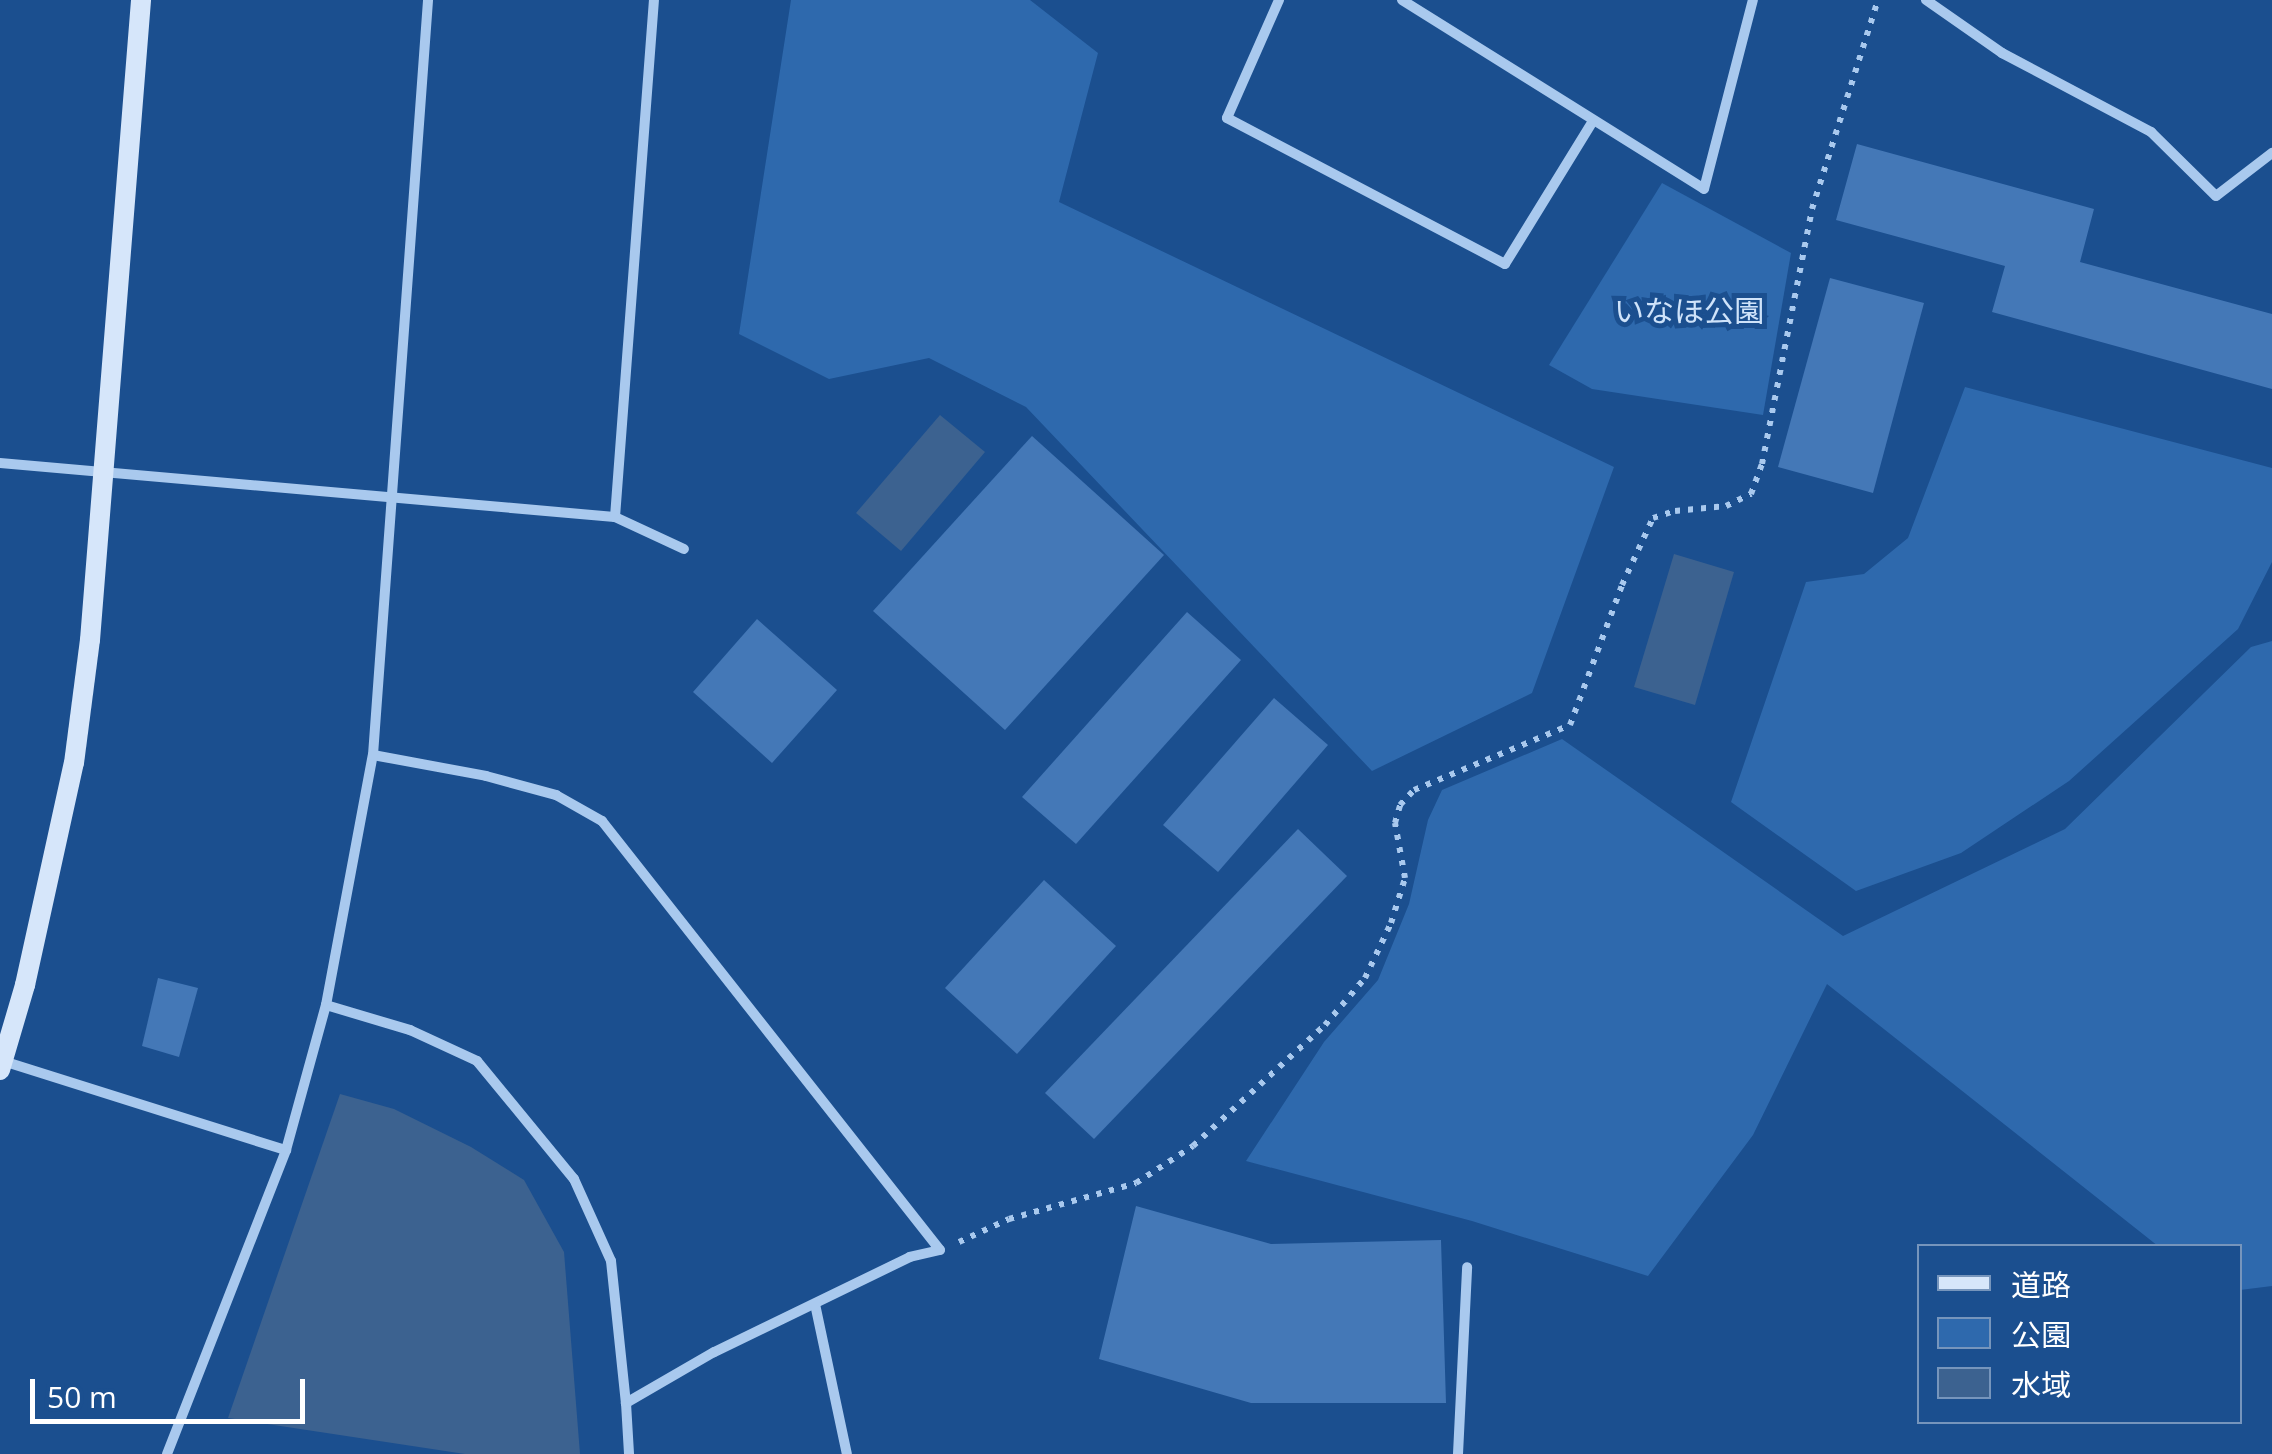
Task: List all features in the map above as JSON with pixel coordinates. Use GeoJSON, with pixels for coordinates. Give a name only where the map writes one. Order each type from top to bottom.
{"type":"FeatureCollection","features":[{"type":"Feature","properties":{"kind":"street"},"geometry":{"type":"LineString","coordinates":[[141,0],[103,476],[74,763],[51,879],[2,1066],[286,1150]]}},
{"type":"Feature","properties":{"kind":"street"},"geometry":{"type":"LineString","coordinates":[[168,1454],[286,1150],[326,1005],[372,755],[428,0]]}},
{"type":"Feature","properties":{"kind":"street"},"geometry":{"type":"LineString","coordinates":[[614,517],[654,0]]}},
{"type":"Feature","properties":{"kind":"street"},"geometry":{"type":"LineString","coordinates":[[1279,0],[1227,118],[1505,264],[1594,121]]}},
{"type":"Feature","properties":{"kind":"street"},"geometry":{"type":"LineString","coordinates":[[1402,0],[1704,189],[1754,0]]}},
{"type":"Feature","properties":{"kind":"street"},"geometry":{"type":"LineString","coordinates":[[1926,0],[2002,52],[2151,132],[2216,196],[2272,153]]}},
{"type":"Feature","properties":{"kind":"street"},"geometry":{"type":"LineString","coordinates":[[0,463],[103,476],[133,474],[614,517],[684,548]]}},
{"type":"Feature","properties":{"kind":"street"},"geometry":{"type":"LineString","coordinates":[[372,755],[556,796],[602,821],[940,1250],[910,1257],[714,1352],[626,1403]]}},
{"type":"Feature","properties":{"kind":"street"},"geometry":{"type":"LineString","coordinates":[[326,1005],[410,1030],[477,1061],[574,1179],[610,1261],[629,1454]]}},
{"type":"Feature","properties":{"kind":"street"},"geometry":{"type":"LineString","coordinates":[[1458,1454],[1467,1267]]}},
{"type":"Feature","properties":{"kind":"street"},"geometry":{"type":"LineString","coordinates":[[815,1304],[847,1454]]}},
{"type":"Feature","properties":{"kind":"path"},"geometry":{"type":"LineString","coordinates":[[940,1250],[1009,1219],[1136,1183],[1193,1146],[1325,1025],[1365,978],[1390,923],[1405,878],[1395,823],[1400,805],[1414,790],[1570,724],[1622,585],[1653,518],[1675,510],[1726,506],[1750,494],[1762,464],[1812,209],[1878,0]]}},
{"type":"Feature","properties":{"kind":"green space"},"geometry":{"type":"Polygon","coordinates":[[[791,0],[1030,0],[1098,53],[1059,202],[1614,467],[1532,693],[1372,771],[1026,407],[929,358],[829,379],[739,334],[791,0]]]}},
{"type":"Feature","properties":{"kind":"green space","name":"いなほ公園"},"geometry":{"type":"Polygon","coordinates":[[[1662,183],[1791,253],[1763,415],[1592,389],[1549,365],[1662,183]]]}},
{"type":"Feature","properties":{"kind":"green space"},"geometry":{"type":"Polygon","coordinates":[[[1965,387],[2272,468],[2272,562],[2238,629],[2069,781],[1961,853],[1856,891],[1731,802],[1806,582],[1864,574],[1908,538],[1965,387]]]}},
{"type":"Feature","properties":{"kind":"green space"},"geometry":{"type":"Polygon","coordinates":[[[2272,641],[2272,1286],[2242,1290],[2242,1244],[2155,1244],[1827,984],[1753,1135],[1648,1276],[1472,1221],[1246,1161],[1324,1042],[1378,980],[1409,904],[1428,820],[1442,790],[1562,739],[1843,936],[2065,829],[2251,647],[2272,641]]]}},
{"type":"Feature","properties":{"kind":"water"},"geometry":{"type":"Polygon","coordinates":[[[940,415],[985,452],[901,551],[856,513],[940,415]]]}},
{"type":"Feature","properties":{"kind":"water"},"geometry":{"type":"Polygon","coordinates":[[[1674,554],[1734,572],[1695,705],[1634,687],[1674,554]]]}},
{"type":"Feature","properties":{"kind":"water"},"geometry":{"type":"Polygon","coordinates":[[[340,1094],[394,1109],[471,1147],[524,1180],[564,1252],[580,1454],[465,1454],[228,1418],[340,1094]]]}},
{"type":"Feature","properties":{"kind":"building"},"geometry":{"type":"Polygon","coordinates":[[[1857,144],[2094,209],[2080,262],[2272,314],[2272,389],[1992,312],[2005,266],[1836,220],[1857,144]]]}},
{"type":"Feature","properties":{"kind":"building"},"geometry":{"type":"Polygon","coordinates":[[[1830,278],[1924,303],[1873,493],[1778,467],[1830,278]]]}},
{"type":"Feature","properties":{"kind":"building"},"geometry":{"type":"Polygon","coordinates":[[[1032,436],[1164,555],[1005,730],[873,611],[1032,436]]]}},
{"type":"Feature","properties":{"kind":"building"},"geometry":{"type":"Polygon","coordinates":[[[1187,612],[1241,660],[1076,844],[1022,797],[1187,612]]]}},
{"type":"Feature","properties":{"kind":"building"},"geometry":{"type":"Polygon","coordinates":[[[757,619],[837,690],[772,763],[693,692],[757,619]]]}},
{"type":"Feature","properties":{"kind":"building"},"geometry":{"type":"Polygon","coordinates":[[[1274,698],[1328,745],[1218,872],[1163,825],[1274,698]]]}},
{"type":"Feature","properties":{"kind":"building"},"geometry":{"type":"Polygon","coordinates":[[[1298,829],[1347,876],[1094,1139],[1045,1093],[1298,829]]]}},
{"type":"Feature","properties":{"kind":"building"},"geometry":{"type":"Polygon","coordinates":[[[1044,880],[1116,946],[1017,1054],[945,988],[1044,880]]]}},
{"type":"Feature","properties":{"kind":"building"},"geometry":{"type":"Polygon","coordinates":[[[158,978],[198,988],[179,1057],[142,1046],[158,978]]]}},
{"type":"Feature","properties":{"kind":"building"},"geometry":{"type":"Polygon","coordinates":[[[1136,1206],[1271,1244],[1441,1240],[1446,1403],[1251,1403],[1099,1359],[1136,1206]]]}}]}
